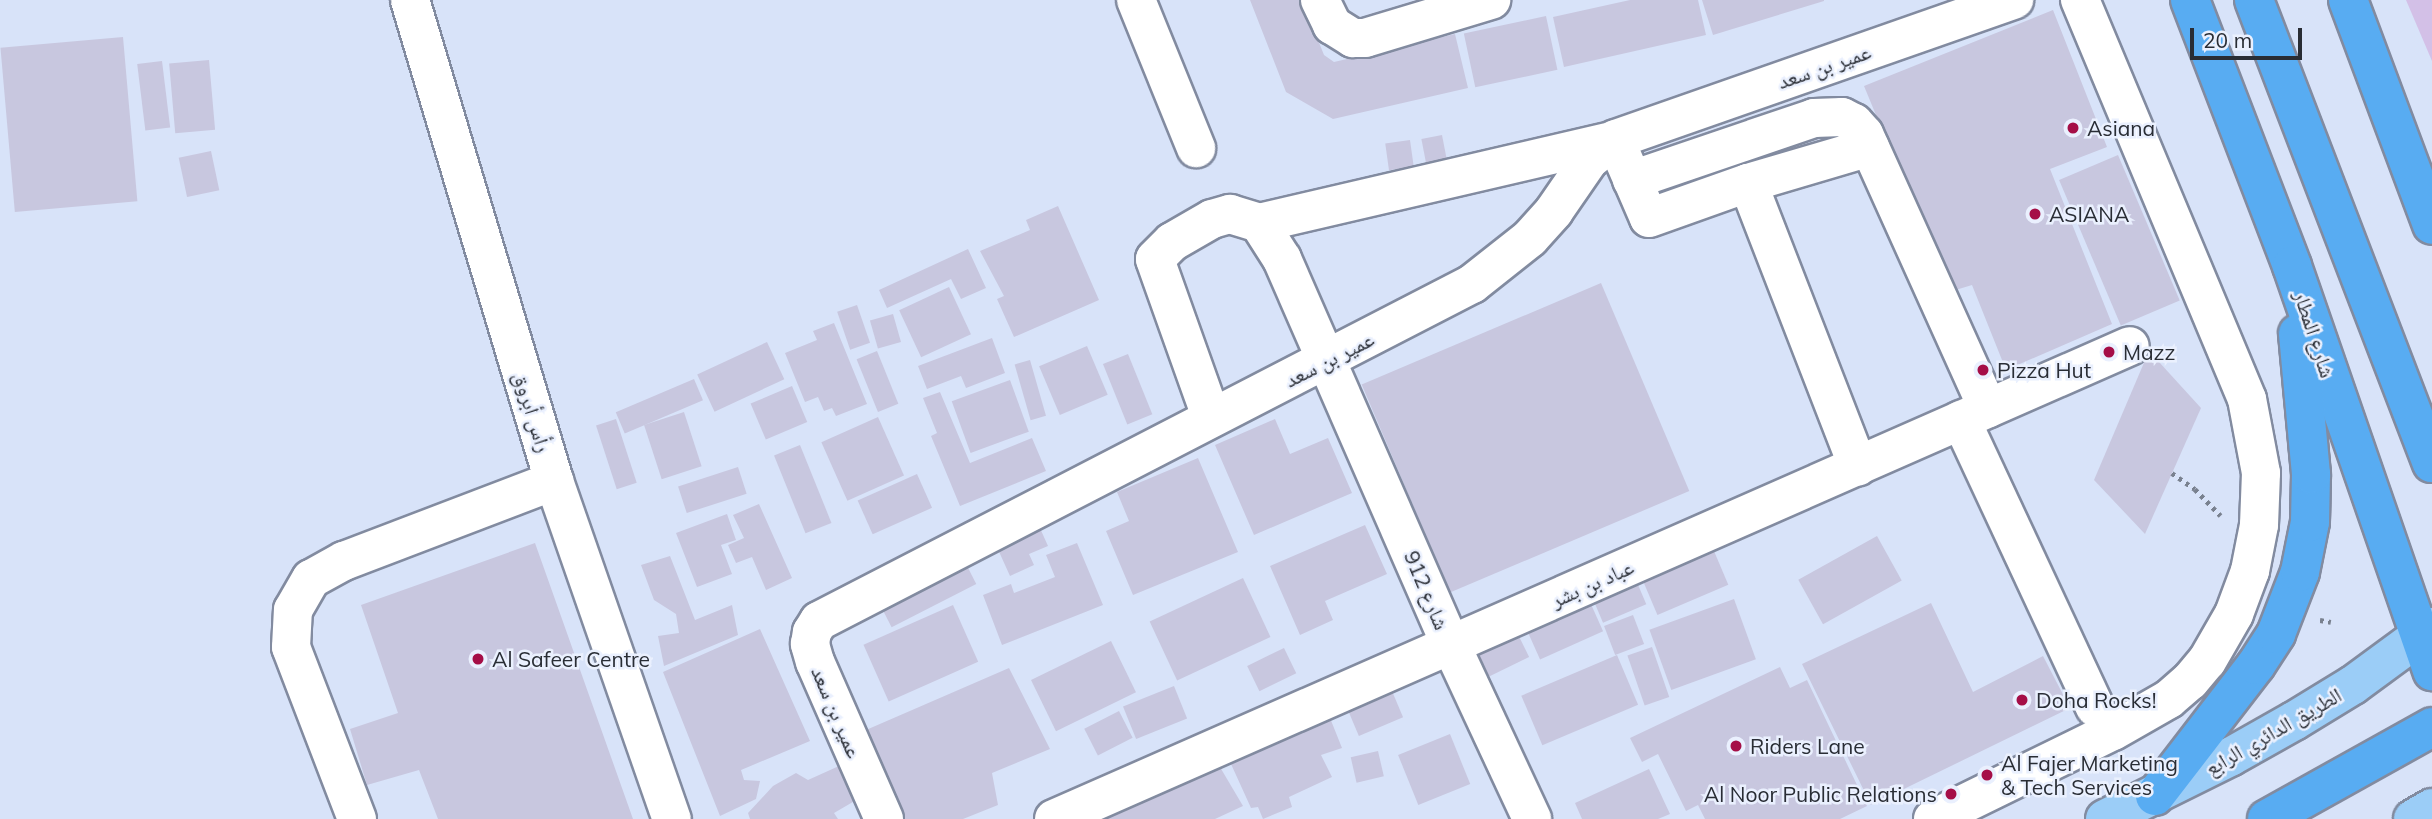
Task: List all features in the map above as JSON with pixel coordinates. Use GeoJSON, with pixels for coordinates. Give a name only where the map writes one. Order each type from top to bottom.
{"type":"FeatureCollection","features":[{"type":"Feature","properties":{"kind":"highway","name":"شارع المطار"},"geometry":{"type":"LineString","coordinates":[[2190,0],[2292,266],[2429,643]]}},
{"type":"Feature","properties":{"kind":"highway"},"geometry":{"type":"LineString","coordinates":[[2254,0],[2432,463]]}},
{"type":"Feature","properties":{"kind":"highway"},"geometry":{"type":"LineString","coordinates":[[2348,0],[2430,216]]}},
{"type":"Feature","properties":{"kind":"highway"},"geometry":{"type":"LineString","coordinates":[[2155,796],[2220,716],[2263,655],[2276,634],[2301,572],[2310,522],[2311,474],[2292,266]]}},
{"type":"Feature","properties":{"kind":"highway"},"geometry":{"type":"LineString","coordinates":[[2267,819],[2432,727]]}},
{"type":"Feature","properties":{"kind":"main road","name":"الطريق الدائري الرابع"},"geometry":{"type":"LineString","coordinates":[[2105,819],[2155,796],[2304,716],[2429,643]]}},
{"type":"Feature","properties":{"kind":"main road"},"geometry":{"type":"LineString","coordinates":[[2413,819],[2432,808]]}},
{"type":"Feature","properties":{"kind":"street","name":"رأس أبروق"},"geometry":{"type":"LineString","coordinates":[[410,0],[554,481],[672,819]]}},
{"type":"Feature","properties":{"kind":"street"},"geometry":{"type":"LineString","coordinates":[[1136,0],[1196,148]]}},
{"type":"Feature","properties":{"kind":"street"},"geometry":{"type":"LineString","coordinates":[[1320,0],[1332,25],[1353,38],[1365,38],[1491,0]]}},
{"type":"Feature","properties":{"kind":"street","name":"عمير بن سعد"},"geometry":{"type":"LineString","coordinates":[[884,819],[814,662],[810,644],[812,632],[819,621],[1472,284],[1503,263],[1554,211],[1589,160],[1616,139],[2014,0]]}},
{"type":"Feature","properties":{"kind":"street"},"geometry":{"type":"LineString","coordinates":[[1933,819],[2113,731],[2169,699],[2207,661],[2234,614],[2250,571],[2262,499],[2258,446],[2247,399],[2080,0]]}},
{"type":"Feature","properties":{"kind":"street"},"geometry":{"type":"LineString","coordinates":[[1632,180],[1827,115],[1842,117],[1854,123],[1870,147],[1974,414],[2095,707]]}},
{"type":"Feature","properties":{"kind":"street"},"geometry":{"type":"LineString","coordinates":[[1209,411],[1155,259],[1172,242],[1212,219],[1230,214],[1259,223],[1616,139],[1649,218],[1748,183],[1870,147]]}},
{"type":"Feature","properties":{"kind":"street"},"geometry":{"type":"LineString","coordinates":[[1748,183],[1858,466]]}},
{"type":"Feature","properties":{"kind":"street","name":"شارع 912"},"geometry":{"type":"LineString","coordinates":[[1259,223],[1282,259],[1328,359],[1451,645],[1532,819]]}},
{"type":"Feature","properties":{"kind":"street","name":"عباد بن بشر"},"geometry":{"type":"LineString","coordinates":[[1054,819],[2130,346]]}},
{"type":"Feature","properties":{"kind":"street"},"geometry":{"type":"LineString","coordinates":[[357,819],[291,647],[293,610],[311,579],[344,561],[554,481]]}},
{"type":"Feature","properties":{"kind":"shaded area"},"geometry":{"type":"Polygon","coordinates":[[[2406,0],[2432,0],[2432,61],[2406,0]]]}},
{"type":"Feature","properties":{"kind":"building"},"geometry":{"type":"Polygon","coordinates":[[[1250,0],[1302,0],[1324,55],[1334,62],[1455,34],[1468,88],[1333,119],[1286,92],[1250,0]]]}},
{"type":"Feature","properties":{"kind":"building"},"geometry":{"type":"Polygon","coordinates":[[[1630,0],[1698,0],[1706,35],[1564,67],[1553,17],[1630,0]]]}},
{"type":"Feature","properties":{"kind":"building"},"geometry":{"type":"Polygon","coordinates":[[[1702,0],[1824,0],[1824,1],[1713,35],[1702,0]]]}},
{"type":"Feature","properties":{"kind":"building"},"geometry":{"type":"Polygon","coordinates":[[[2053,10],[2107,147],[2050,169],[2112,324],[2006,370],[1972,285],[1949,292],[1864,86],[2053,10]]]}},
{"type":"Feature","properties":{"kind":"building"},"geometry":{"type":"Polygon","coordinates":[[[1546,16],[1557,70],[1475,87],[1464,33],[1546,16]]]}},
{"type":"Feature","properties":{"kind":"building"},"geometry":{"type":"Polygon","coordinates":[[[123,37],[137,201],[15,212],[0,48],[123,37]]]}},
{"type":"Feature","properties":{"kind":"building"},"geometry":{"type":"Polygon","coordinates":[[[209,60],[215,130],[175,133],[169,63],[209,60]]]}},
{"type":"Feature","properties":{"kind":"building"},"geometry":{"type":"Polygon","coordinates":[[[162,61],[170,128],[145,131],[137,64],[162,61]]]}},
{"type":"Feature","properties":{"kind":"building"},"geometry":{"type":"Polygon","coordinates":[[[1442,135],[1447,161],[1426,165],[1421,139],[1442,135]]]}},
{"type":"Feature","properties":{"kind":"building"},"geometry":{"type":"Polygon","coordinates":[[[1410,140],[1414,167],[1389,170],[1385,143],[1410,140]]]}},
{"type":"Feature","properties":{"kind":"building"},"geometry":{"type":"Polygon","coordinates":[[[211,151],[219,190],[187,197],[179,158],[211,151]]]}},
{"type":"Feature","properties":{"kind":"building"},"geometry":{"type":"Polygon","coordinates":[[[2118,155],[2180,300],[2121,325],[2059,180],[2118,155]]]}},
{"type":"Feature","properties":{"kind":"building"},"geometry":{"type":"Polygon","coordinates":[[[1058,206],[1099,300],[1014,337],[997,299],[1004,296],[980,251],[1030,230],[1026,220],[1058,206]]]}},
{"type":"Feature","properties":{"kind":"building"},"geometry":{"type":"Polygon","coordinates":[[[968,249],[986,288],[961,299],[951,279],[887,308],[879,290],[968,249]]]}},
{"type":"Feature","properties":{"kind":"building"},"geometry":{"type":"Polygon","coordinates":[[[1601,283],[1689,491],[1450,593],[1362,385],[1601,283]]]}},
{"type":"Feature","properties":{"kind":"building"},"geometry":{"type":"Polygon","coordinates":[[[949,287],[971,334],[921,357],[899,310],[949,287]]]}},
{"type":"Feature","properties":{"kind":"building"},"geometry":{"type":"Polygon","coordinates":[[[857,305],[870,343],[850,350],[837,312],[857,305]]]}},
{"type":"Feature","properties":{"kind":"building"},"geometry":{"type":"Polygon","coordinates":[[[893,314],[901,342],[878,348],[870,321],[893,314]]]}},
{"type":"Feature","properties":{"kind":"building"},"geometry":{"type":"Polygon","coordinates":[[[834,323],[867,404],[836,416],[832,408],[824,411],[818,397],[805,402],[785,353],[817,340],[813,331],[834,323]]]}},
{"type":"Feature","properties":{"kind":"building"},"geometry":{"type":"Polygon","coordinates":[[[992,338],[1005,373],[966,388],[961,376],[927,389],[918,366],[992,338]]]}},
{"type":"Feature","properties":{"kind":"building"},"geometry":{"type":"Polygon","coordinates":[[[767,342],[784,379],[715,412],[697,375],[767,342]]]}},
{"type":"Feature","properties":{"kind":"building"},"geometry":{"type":"Polygon","coordinates":[[[1087,346],[1108,395],[1060,415],[1039,366],[1087,346]]]}},
{"type":"Feature","properties":{"kind":"building"},"geometry":{"type":"Polygon","coordinates":[[[877,351],[898,404],[878,412],[857,359],[877,351]]]}},
{"type":"Feature","properties":{"kind":"building"},"geometry":{"type":"Polygon","coordinates":[[[2149,351],[2201,408],[2145,534],[2094,480],[2149,351]]]}},
{"type":"Feature","properties":{"kind":"building"},"geometry":{"type":"Polygon","coordinates":[[[1128,354],[1152,414],[1127,424],[1103,364],[1128,354]]]}},
{"type":"Feature","properties":{"kind":"building"},"geometry":{"type":"Polygon","coordinates":[[[1030,360],[1046,416],[1031,420],[1015,364],[1030,360]]]}},
{"type":"Feature","properties":{"kind":"building"},"geometry":{"type":"Polygon","coordinates":[[[694,379],[703,400],[625,433],[616,412],[694,379]]]}},
{"type":"Feature","properties":{"kind":"building"},"geometry":{"type":"Polygon","coordinates":[[[1010,380],[1029,432],[971,453],[952,401],[1010,380]]]}},
{"type":"Feature","properties":{"kind":"building"},"geometry":{"type":"Polygon","coordinates":[[[792,386],[807,422],[766,439],[751,404],[792,386]]]}},
{"type":"Feature","properties":{"kind":"building"},"geometry":{"type":"Polygon","coordinates":[[[940,392],[970,463],[1032,438],[1046,471],[960,506],[931,436],[937,433],[923,398],[940,392]]]}},
{"type":"Feature","properties":{"kind":"building"},"geometry":{"type":"Polygon","coordinates":[[[684,412],[702,466],[662,479],[644,425],[684,412]]]}},
{"type":"Feature","properties":{"kind":"building"},"geometry":{"type":"Polygon","coordinates":[[[878,417],[904,475],[847,501],[821,442],[878,417]]]}},
{"type":"Feature","properties":{"kind":"building"},"geometry":{"type":"Polygon","coordinates":[[[616,419],[637,483],[617,489],[596,425],[616,419]]]}},
{"type":"Feature","properties":{"kind":"building"},"geometry":{"type":"Polygon","coordinates":[[[1275,419],[1290,454],[1328,438],[1352,493],[1254,535],[1215,445],[1275,419]]]}},
{"type":"Feature","properties":{"kind":"building"},"geometry":{"type":"Polygon","coordinates":[[[800,445],[831,523],[806,533],[774,455],[800,445]]]}},
{"type":"Feature","properties":{"kind":"building"},"geometry":{"type":"Polygon","coordinates":[[[1198,458],[1238,552],[1133,595],[1106,531],[1129,521],[1117,492],[1198,458]]]}},
{"type":"Feature","properties":{"kind":"building"},"geometry":{"type":"Polygon","coordinates":[[[738,467],[747,494],[687,513],[678,486],[738,467]]]}},
{"type":"Feature","properties":{"kind":"building"},"geometry":{"type":"Polygon","coordinates":[[[917,474],[932,508],[873,534],[858,500],[917,474]]]}},
{"type":"Feature","properties":{"kind":"building"},"geometry":{"type":"Polygon","coordinates":[[[759,504],[792,578],[766,590],[752,557],[736,563],[728,545],[744,538],[733,515],[759,504]]]}},
{"type":"Feature","properties":{"kind":"building"},"geometry":{"type":"Polygon","coordinates":[[[727,514],[736,540],[721,545],[732,574],[697,587],[676,533],[727,514]]]}},
{"type":"Feature","properties":{"kind":"building"},"geometry":{"type":"Polygon","coordinates":[[[1365,525],[1387,574],[1325,601],[1333,620],[1300,635],[1270,566],[1365,525]]]}},
{"type":"Feature","properties":{"kind":"building"},"geometry":{"type":"Polygon","coordinates":[[[1039,526],[1048,546],[1029,554],[1034,565],[1010,576],[996,545],[1039,526]]]}},
{"type":"Feature","properties":{"kind":"building"},"geometry":{"type":"Polygon","coordinates":[[[1877,536],[1902,581],[1823,624],[1798,580],[1877,536]]]}},
{"type":"Feature","properties":{"kind":"building"},"geometry":{"type":"Polygon","coordinates":[[[1708,537],[1728,585],[1657,615],[1637,567],[1708,537]]]}},
{"type":"Feature","properties":{"kind":"building","name":"Al Safeer Centre"},"geometry":{"type":"Polygon","coordinates":[[[535,543],[633,819],[438,819],[419,770],[367,785],[350,729],[398,713],[361,605],[535,543]]]}},
{"type":"Feature","properties":{"kind":"building"},"geometry":{"type":"Polygon","coordinates":[[[1077,543],[1103,605],[1002,645],[983,595],[1011,584],[1014,593],[1055,577],[1046,555],[1077,543]]]}},
{"type":"Feature","properties":{"kind":"building"},"geometry":{"type":"Polygon","coordinates":[[[670,556],[695,620],[732,605],[738,635],[664,666],[658,636],[679,633],[676,614],[654,600],[641,565],[670,556]]]}},
{"type":"Feature","properties":{"kind":"building"},"geometry":{"type":"Polygon","coordinates":[[[964,560],[976,584],[892,627],[879,603],[964,560]]]}},
{"type":"Feature","properties":{"kind":"building"},"geometry":{"type":"Polygon","coordinates":[[[1633,573],[1646,604],[1603,623],[1590,591],[1633,573]]]}},
{"type":"Feature","properties":{"kind":"building"},"geometry":{"type":"Polygon","coordinates":[[[1243,578],[1270,637],[1177,680],[1150,622],[1243,578]]]}},
{"type":"Feature","properties":{"kind":"building"},"geometry":{"type":"Polygon","coordinates":[[[1586,593],[1603,631],[1540,659],[1523,621],[1586,593]]]}},
{"type":"Feature","properties":{"kind":"building"},"geometry":{"type":"Polygon","coordinates":[[[1734,599],[1756,659],[1671,690],[1649,630],[1734,599]]]}},
{"type":"Feature","properties":{"kind":"building"},"geometry":{"type":"Polygon","coordinates":[[[1931,603],[1973,692],[2043,656],[2070,708],[1871,805],[1802,664],[1931,603]]]}},
{"type":"Feature","properties":{"kind":"building"},"geometry":{"type":"Polygon","coordinates":[[[953,605],[978,662],[889,702],[863,645],[953,605]]]}},
{"type":"Feature","properties":{"kind":"building"},"geometry":{"type":"Polygon","coordinates":[[[1633,615],[1644,644],[1615,655],[1604,626],[1633,615]]]}},
{"type":"Feature","properties":{"kind":"building"},"geometry":{"type":"Polygon","coordinates":[[[1512,622],[1529,657],[1485,679],[1468,643],[1512,622]]]}},
{"type":"Feature","properties":{"kind":"building"},"geometry":{"type":"Polygon","coordinates":[[[760,629],[810,741],[741,770],[744,780],[760,781],[756,799],[720,816],[663,672],[760,629]]]}},
{"type":"Feature","properties":{"kind":"building"},"geometry":{"type":"Polygon","coordinates":[[[1111,641],[1136,692],[1056,731],[1031,680],[1111,641]]]}},
{"type":"Feature","properties":{"kind":"building"},"geometry":{"type":"Polygon","coordinates":[[[1652,647],[1669,697],[1645,706],[1627,655],[1652,647]]]}},
{"type":"Feature","properties":{"kind":"building"},"geometry":{"type":"Polygon","coordinates":[[[1284,648],[1296,673],[1259,691],[1247,666],[1284,648]]]}},
{"type":"Feature","properties":{"kind":"building"},"geometry":{"type":"Polygon","coordinates":[[[1617,655],[1638,705],[1542,745],[1521,696],[1617,655]]]}},
{"type":"Feature","properties":{"kind":"building","name":"Riders Lane"},"geometry":{"type":"Polygon","coordinates":[[[1780,667],[1790,688],[1807,680],[1867,806],[1840,819],[1705,819],[1698,805],[1686,811],[1658,754],[1642,762],[1630,738],[1780,667]]]}},
{"type":"Feature","properties":{"kind":"building"},"geometry":{"type":"Polygon","coordinates":[[[1009,668],[1050,749],[992,773],[998,805],[963,819],[904,819],[866,730],[1009,668]]]}},
{"type":"Feature","properties":{"kind":"building"},"geometry":{"type":"Polygon","coordinates":[[[1389,684],[1403,717],[1359,736],[1345,703],[1389,684]]]}},
{"type":"Feature","properties":{"kind":"building"},"geometry":{"type":"Polygon","coordinates":[[[1174,686],[1187,718],[1136,739],[1123,707],[1174,686]]]}},
{"type":"Feature","properties":{"kind":"building"},"geometry":{"type":"Polygon","coordinates":[[[1326,708],[1342,748],[1321,755],[1332,777],[1289,797],[1292,807],[1263,819],[1258,807],[1251,808],[1226,753],[1326,708]]]}},
{"type":"Feature","properties":{"kind":"building"},"geometry":{"type":"Polygon","coordinates":[[[1119,711],[1133,738],[1098,755],[1084,729],[1119,711]]]}},
{"type":"Feature","properties":{"kind":"building"},"geometry":{"type":"Polygon","coordinates":[[[1450,734],[1470,784],[1418,805],[1398,755],[1450,734]]]}},
{"type":"Feature","properties":{"kind":"building"},"geometry":{"type":"Polygon","coordinates":[[[1378,751],[1384,776],[1357,783],[1351,757],[1378,751]]]}},
{"type":"Feature","properties":{"kind":"building"},"geometry":{"type":"Polygon","coordinates":[[[1217,762],[1243,806],[1215,819],[1101,819],[1217,762]]]}},
{"type":"Feature","properties":{"kind":"building"},"geometry":{"type":"Polygon","coordinates":[[[839,766],[858,799],[834,813],[838,819],[750,819],[748,813],[773,786],[796,773],[808,780],[839,766]]]}},
{"type":"Feature","properties":{"kind":"building"},"geometry":{"type":"Polygon","coordinates":[[[1649,769],[1670,814],[1658,819],[1582,819],[1575,803],[1649,769]]]}},
{"type":"Feature","properties":{"kind":"place","name":"Asiana"},"geometry":{"type":"Point","coordinates":[2073,128]}},
{"type":"Feature","properties":{"kind":"place","name":"ASIANA"},"geometry":{"type":"Point","coordinates":[2035,214]}},
{"type":"Feature","properties":{"kind":"place","name":"Mazz"},"geometry":{"type":"Point","coordinates":[2109,352]}},
{"type":"Feature","properties":{"kind":"place","name":"Pizza Hut"},"geometry":{"type":"Point","coordinates":[1983,370]}},
{"type":"Feature","properties":{"kind":"place","name":"Al Safeer Centre"},"geometry":{"type":"Point","coordinates":[478,659]}},
{"type":"Feature","properties":{"kind":"place","name":"Doha Rocks!"},"geometry":{"type":"Point","coordinates":[2022,700]}},
{"type":"Feature","properties":{"kind":"place","name":"Riders Lane"},"geometry":{"type":"Point","coordinates":[1736,746]}},
{"type":"Feature","properties":{"kind":"place","name":"Al Fajer Marketing & Tech Services"},"geometry":{"type":"Point","coordinates":[1987,775]}},
{"type":"Feature","properties":{"kind":"place","name":"Al Noor Public Relations"},"geometry":{"type":"Point","coordinates":[1951,794]}}]}
